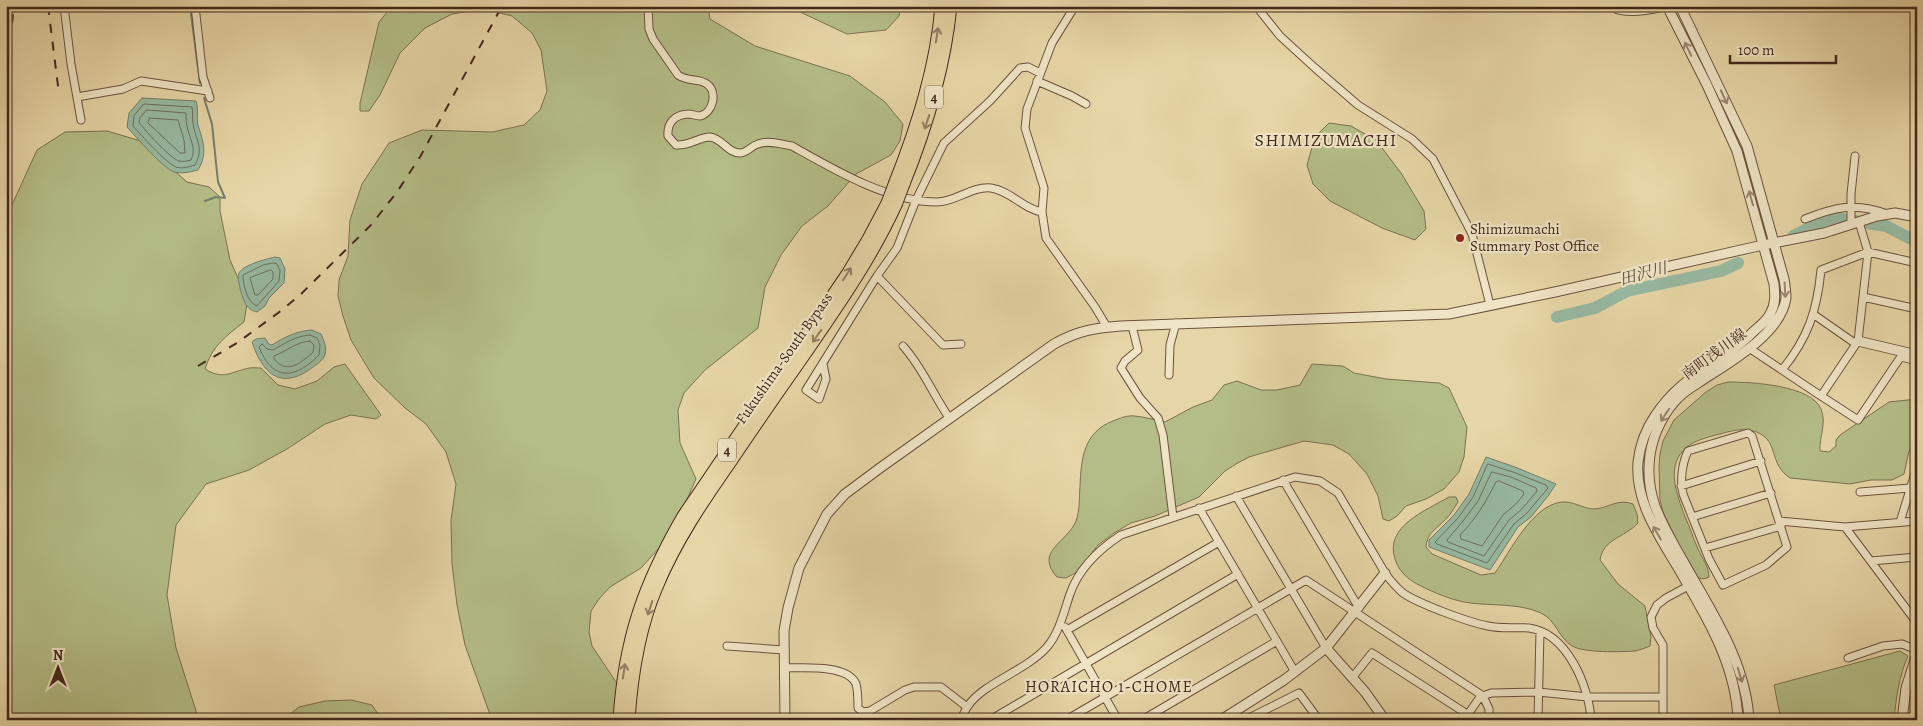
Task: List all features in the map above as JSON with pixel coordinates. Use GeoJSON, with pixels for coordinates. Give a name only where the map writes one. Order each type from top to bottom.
{"type":"FeatureCollection","features":[{"type":"Feature","properties":{"kind":"highway","name":"4"},"geometry":{"type":"LineString","coordinates":[[899,184],[928,84],[941,6]]}},
{"type":"Feature","properties":{"kind":"highway","name":"Fukushima-South Bypass"},"geometry":{"type":"LineString","coordinates":[[629,720],[634,668],[643,627],[656,588],[672,552],[720,477],[853,284],[879,240],[899,184],[918,148],[934,97],[946,46],[951,6]]}},
{"type":"Feature","properties":{"kind":"highway","name":"Fukushima-South Bypass"},"geometry":{"type":"LineString","coordinates":[[618,720],[624,668],[633,627],[646,588],[662,552],[683,516],[891,204]]}},
{"type":"Feature","properties":{"kind":"street"},"geometry":{"type":"LineString","coordinates":[[64,6],[81,120]]}},
{"type":"Feature","properties":{"kind":"street"},"geometry":{"type":"LineString","coordinates":[[77,98],[123,89],[142,80],[209,94],[204,77],[195,6]]}},
{"type":"Feature","properties":{"kind":"street"},"geometry":{"type":"LineString","coordinates":[[648,6],[649,28],[653,39],[678,75],[684,79],[706,83],[711,88],[713,96],[712,104],[707,112],[700,116],[687,114],[676,117],[670,123],[667,129],[668,136],[676,144],[683,145],[710,137],[735,152],[747,151],[758,144],[766,142],[792,146],[861,182],[896,195],[916,200],[943,202],[970,191],[990,188],[1008,193],[1024,204],[1042,212]]}},
{"type":"Feature","properties":{"kind":"street"},"geometry":{"type":"LineString","coordinates":[[1075,6],[1052,43],[1027,109],[1025,122],[1027,135],[1044,188],[1042,212],[1044,231],[1048,243],[1095,307],[1106,327]]}},
{"type":"Feature","properties":{"kind":"street"},"geometry":{"type":"LineString","coordinates":[[1256,6],[1280,36],[1315,68],[1358,105],[1412,139],[1433,159],[1472,234],[1490,305]]}},
{"type":"Feature","properties":{"kind":"street"},"geometry":{"type":"LineString","coordinates":[[1610,6],[1618,12],[1656,10],[1668,6]]}},
{"type":"Feature","properties":{"kind":"street","name":"南町浅川線"},"geometry":{"type":"LineString","coordinates":[[1668,6],[1707,85],[1736,151],[1774,284],[1775,297],[1770,315],[1740,345],[1678,387],[1664,401],[1650,422],[1642,441],[1638,461],[1638,480],[1648,516],[1692,584],[1736,662],[1748,707],[1749,720]]}},
{"type":"Feature","properties":{"kind":"street","name":"南町浅川線"},"geometry":{"type":"LineString","coordinates":[[1680,6],[1747,146],[1775,243],[1784,279],[1786,297],[1777,321],[1749,348],[1680,395],[1659,424],[1652,442],[1648,476],[1651,497],[1657,515],[1722,648],[1735,690],[1738,720]]}},
{"type":"Feature","properties":{"kind":"street"},"geometry":{"type":"LineString","coordinates":[[824,364],[877,276],[900,242],[916,200],[944,143],[990,101],[1020,68],[1028,67],[1040,73]]}},
{"type":"Feature","properties":{"kind":"street"},"geometry":{"type":"LineString","coordinates":[[1037,81],[1086,104]]}},
{"type":"Feature","properties":{"kind":"street"},"geometry":{"type":"LineString","coordinates":[[1821,396],[1857,342],[1868,252],[1855,224],[1851,206],[1855,156]]}},
{"type":"Feature","properties":{"kind":"street"},"geometry":{"type":"LineString","coordinates":[[1805,219],[1824,211],[1851,206],[1863,206],[1887,214]]}},
{"type":"Feature","properties":{"kind":"street"},"geometry":{"type":"LineString","coordinates":[[785,720],[784,631],[794,585],[813,538],[826,514],[845,494],[1054,344],[1080,332],[1106,327],[1176,323],[1449,314],[1824,233],[1877,216],[1906,214],[1917,216]]}},
{"type":"Feature","properties":{"kind":"street"},"geometry":{"type":"LineString","coordinates":[[1782,370],[1807,333],[1814,314],[1821,270],[1868,252],[1917,263]]}},
{"type":"Feature","properties":{"kind":"street"},"geometry":{"type":"LineString","coordinates":[[877,276],[943,345],[961,344]]}},
{"type":"Feature","properties":{"kind":"street"},"geometry":{"type":"LineString","coordinates":[[1863,297],[1917,309]]}},
{"type":"Feature","properties":{"kind":"street"},"geometry":{"type":"LineString","coordinates":[[1814,314],[1857,342],[1902,354],[1917,361]]}},
{"type":"Feature","properties":{"kind":"street"},"geometry":{"type":"LineString","coordinates":[[1169,375],[1170,345],[1176,323]]}},
{"type":"Feature","properties":{"kind":"street"},"geometry":{"type":"LineString","coordinates":[[1132,326],[1138,350],[1125,361],[1121,368],[1140,398],[1158,418],[1163,435],[1173,517]]}},
{"type":"Feature","properties":{"kind":"street"},"geometry":{"type":"LineString","coordinates":[[903,346],[920,367],[950,419]]}},
{"type":"Feature","properties":{"kind":"street"},"geometry":{"type":"LineString","coordinates":[[1749,348],[1858,420],[1902,354]]}},
{"type":"Feature","properties":{"kind":"street"},"geometry":{"type":"LineString","coordinates":[[1902,354],[1917,355]]}},
{"type":"Feature","properties":{"kind":"street"},"geometry":{"type":"LineString","coordinates":[[1748,433],[1752,436],[1761,461],[1787,547],[1766,565],[1723,585],[1682,494],[1681,486],[1685,457],[1688,451],[1748,433]]}},
{"type":"Feature","properties":{"kind":"street"},"geometry":{"type":"LineString","coordinates":[[1681,486],[1761,461]]}},
{"type":"Feature","properties":{"kind":"street"},"geometry":{"type":"LineString","coordinates":[[1900,522],[1917,467]]}},
{"type":"Feature","properties":{"kind":"street"},"geometry":{"type":"LineString","coordinates":[[961,720],[967,707],[978,695],[1035,658],[1048,645],[1061,620],[1073,585],[1085,566],[1100,551],[1121,535],[1295,477],[1310,478],[1329,485],[1338,493],[1385,573],[1397,588],[1409,596],[1486,626],[1529,628],[1540,631],[1553,639],[1567,655],[1581,677],[1588,697],[1591,720]]}},
{"type":"Feature","properties":{"kind":"street"},"geometry":{"type":"LineString","coordinates":[[1283,480],[1358,610]]}},
{"type":"Feature","properties":{"kind":"street"},"geometry":{"type":"LineString","coordinates":[[1860,492],[1913,484]]}},
{"type":"Feature","properties":{"kind":"street"},"geometry":{"type":"LineString","coordinates":[[1692,517],[1771,493]]}},
{"type":"Feature","properties":{"kind":"street"},"geometry":{"type":"LineString","coordinates":[[1236,496],[1326,648],[1385,720]]}},
{"type":"Feature","properties":{"kind":"street"},"geometry":{"type":"LineString","coordinates":[[1199,508],[1295,672]]}},
{"type":"Feature","properties":{"kind":"street"},"geometry":{"type":"LineString","coordinates":[[1705,548],[1780,524],[1845,527],[1917,521]]}},
{"type":"Feature","properties":{"kind":"street"},"geometry":{"type":"LineString","coordinates":[[1845,527],[1917,623]]}},
{"type":"Feature","properties":{"kind":"street"},"geometry":{"type":"LineString","coordinates":[[1067,630],[1219,542]]}},
{"type":"Feature","properties":{"kind":"street"},"geometry":{"type":"LineString","coordinates":[[1871,561],[1917,557]]}},
{"type":"Feature","properties":{"kind":"street"},"geometry":{"type":"LineString","coordinates":[[1221,720],[1295,672],[1326,648],[1358,610],[1385,573]]}},
{"type":"Feature","properties":{"kind":"street"},"geometry":{"type":"LineString","coordinates":[[990,720],[1238,574]]}},
{"type":"Feature","properties":{"kind":"street"},"geometry":{"type":"LineString","coordinates":[[1066,720],[1306,580],[1358,610],[1483,696],[1488,709],[1489,720]]}},
{"type":"Feature","properties":{"kind":"street"},"geometry":{"type":"LineString","coordinates":[[1663,720],[1663,645],[1653,628],[1651,617],[1657,605],[1692,584]]}},
{"type":"Feature","properties":{"kind":"street"},"geometry":{"type":"LineString","coordinates":[[1061,620],[1118,720]]}},
{"type":"Feature","properties":{"kind":"street"},"geometry":{"type":"LineString","coordinates":[[1538,720],[1540,631]]}},
{"type":"Feature","properties":{"kind":"street"},"geometry":{"type":"LineString","coordinates":[[1142,720],[1277,641]]}},
{"type":"Feature","properties":{"kind":"street"},"geometry":{"type":"LineString","coordinates":[[1848,658],[1883,646],[1902,644],[1917,652],[1907,686],[1903,719],[1917,718]]}},
{"type":"Feature","properties":{"kind":"street"},"geometry":{"type":"LineString","coordinates":[[727,646],[784,650]]}},
{"type":"Feature","properties":{"kind":"street"},"geometry":{"type":"LineString","coordinates":[[1352,678],[1372,653],[1465,717],[1480,697],[1491,693],[1538,692],[1588,697],[1663,697]]}},
{"type":"Feature","properties":{"kind":"street"},"geometry":{"type":"LineString","coordinates":[[784,668],[834,670],[851,678],[856,688],[858,708],[862,712],[870,711],[905,690],[914,688],[941,688],[967,707]]}},
{"type":"Feature","properties":{"kind":"street"},"geometry":{"type":"LineString","coordinates":[[1907,686],[1917,687]]}},
{"type":"Feature","properties":{"kind":"street"},"geometry":{"type":"LineString","coordinates":[[1245,720],[1298,693],[1319,720]]}},
{"type":"Feature","properties":{"kind":"shaded area"},"geometry":{"type":"Polygon","coordinates":[[[392,6],[708,6],[710,19],[755,46],[850,76],[885,102],[903,124],[900,141],[891,155],[856,174],[828,206],[802,226],[781,255],[765,287],[758,328],[705,370],[684,393],[678,410],[680,443],[696,479],[671,535],[641,568],[610,587],[591,611],[589,632],[592,646],[620,688],[619,720],[492,720],[465,645],[457,605],[452,564],[451,520],[456,484],[446,452],[426,424],[405,408],[374,378],[351,340],[343,316],[338,296],[339,280],[348,256],[350,220],[362,184],[389,143],[422,130],[492,132],[524,125],[540,110],[547,91],[541,50],[532,33],[512,16],[483,9],[452,14],[425,28],[400,53],[380,95],[369,111],[360,111],[360,103],[379,22],[392,6]]]}},
{"type":"Feature","properties":{"kind":"shaded area"},"geometry":{"type":"Polygon","coordinates":[[[791,6],[901,6],[899,16],[886,30],[847,34],[791,6]]]}},
{"type":"Feature","properties":{"kind":"shaded area"},"geometry":{"type":"Polygon","coordinates":[[[1329,123],[1351,126],[1376,140],[1401,173],[1424,211],[1426,229],[1415,240],[1382,228],[1330,201],[1313,184],[1307,165],[1315,137],[1329,123]]]}},
{"type":"Feature","properties":{"kind":"shaded area"},"geometry":{"type":"Polygon","coordinates":[[[107,131],[141,141],[187,182],[209,187],[220,197],[220,211],[230,260],[247,304],[244,322],[216,348],[205,369],[220,375],[249,368],[261,368],[278,385],[295,389],[317,381],[334,367],[345,364],[381,415],[376,419],[351,415],[325,424],[287,449],[249,470],[206,484],[176,525],[167,595],[176,648],[197,714],[202,720],[6,720],[6,218],[37,150],[65,132],[107,131]]]}},
{"type":"Feature","properties":{"kind":"shaded area"},"geometry":{"type":"Polygon","coordinates":[[[1312,364],[1343,366],[1354,373],[1386,379],[1439,383],[1449,388],[1467,427],[1464,457],[1459,472],[1444,489],[1426,499],[1406,506],[1397,516],[1389,521],[1383,519],[1378,496],[1367,474],[1349,454],[1333,445],[1304,441],[1249,457],[1236,464],[1225,471],[1199,497],[1155,516],[1131,523],[1098,545],[1077,572],[1066,578],[1057,577],[1051,568],[1049,560],[1054,548],[1072,529],[1076,521],[1079,508],[1083,456],[1090,439],[1103,426],[1130,416],[1165,422],[1193,407],[1212,400],[1224,385],[1237,381],[1261,390],[1277,390],[1300,385],[1312,364]]]}},
{"type":"Feature","properties":{"kind":"shaded area"},"geometry":{"type":"Polygon","coordinates":[[[1728,382],[1779,386],[1805,395],[1815,401],[1823,415],[1820,451],[1829,452],[1836,446],[1836,440],[1840,435],[1889,402],[1917,399],[1917,443],[1909,451],[1904,474],[1892,480],[1871,480],[1850,484],[1790,478],[1780,468],[1769,441],[1760,434],[1750,430],[1734,431],[1705,438],[1688,446],[1676,462],[1674,480],[1685,517],[1708,569],[1709,577],[1700,578],[1692,572],[1663,512],[1660,500],[1660,454],[1663,441],[1674,420],[1706,392],[1717,385],[1728,382]]]}},
{"type":"Feature","properties":{"kind":"shaded area"},"geometry":{"type":"Polygon","coordinates":[[[1449,497],[1456,497],[1458,502],[1448,517],[1430,534],[1426,547],[1432,554],[1481,575],[1495,573],[1532,520],[1551,505],[1566,502],[1598,509],[1622,502],[1633,504],[1638,523],[1605,547],[1600,560],[1618,584],[1645,606],[1651,637],[1650,646],[1635,651],[1621,652],[1585,650],[1572,646],[1567,642],[1550,620],[1541,613],[1515,606],[1459,601],[1448,598],[1412,581],[1403,574],[1397,565],[1393,547],[1396,537],[1401,528],[1410,520],[1449,497]]]}},
{"type":"Feature","properties":{"kind":"shaded area"},"geometry":{"type":"Polygon","coordinates":[[[1900,651],[1908,656],[1898,687],[1894,720],[1781,720],[1774,685],[1900,651]]]}},
{"type":"Feature","properties":{"kind":"shaded area"},"geometry":{"type":"Polygon","coordinates":[[[351,700],[372,705],[382,720],[282,720],[299,707],[325,701],[351,700]]]}},
{"type":"Feature","properties":{"kind":"water"},"geometry":{"type":"Polygon","coordinates":[[[142,98],[196,101],[197,122],[204,148],[203,158],[198,170],[180,173],[169,169],[127,127],[129,113],[142,98]]]}},
{"type":"Feature","properties":{"kind":"water"},"geometry":{"type":"Polygon","coordinates":[[[275,257],[280,258],[285,269],[284,283],[269,298],[265,306],[257,312],[253,311],[245,304],[238,275],[241,270],[250,265],[275,257]]]}},
{"type":"Feature","properties":{"kind":"water"},"geometry":{"type":"Polygon","coordinates":[[[312,330],[321,334],[326,348],[324,357],[309,370],[289,378],[280,378],[273,375],[261,362],[252,342],[256,339],[265,338],[272,345],[291,335],[312,330]]]}},
{"type":"Feature","properties":{"kind":"water"},"geometry":{"type":"Polygon","coordinates":[[[1486,457],[1556,484],[1531,517],[1518,527],[1490,570],[1429,547],[1429,540],[1454,515],[1469,494],[1486,457]]]}},
{"type":"Feature","properties":{"kind":"waterway"},"geometry":{"type":"LineString","coordinates":[[190,6],[200,83]]}},
{"type":"Feature","properties":{"kind":"waterway"},"geometry":{"type":"LineString","coordinates":[[204,98],[212,124],[218,182],[225,198],[216,197],[205,201]]}},
{"type":"Feature","properties":{"kind":"waterway","name":"田沢川"},"geometry":{"type":"LineString","coordinates":[[1793,236],[1825,220],[1836,218],[1886,226],[1917,242]]}},
{"type":"Feature","properties":{"kind":"waterway","name":"田沢川"},"geometry":{"type":"LineString","coordinates":[[1557,317],[1595,308],[1627,291],[1721,271],[1738,263]]}},
{"type":"Feature","properties":{"kind":"railway"},"geometry":{"type":"LineString","coordinates":[[6,77],[14,6]]}},
{"type":"Feature","properties":{"kind":"railway"},"geometry":{"type":"LineString","coordinates":[[48,6],[59,94]]}},
{"type":"Feature","properties":{"kind":"railway"},"geometry":{"type":"LineString","coordinates":[[198,366],[237,343],[299,296],[371,225],[397,192],[420,157],[502,6]]}},
{"type":"Feature","properties":{"kind":"place","name":"Shimizumachi Summary Post Office"},"geometry":{"type":"Point","coordinates":[1460,238]}},
{"type":"Feature","properties":{"kind":"district","name":"SHIMIZUMACHI"},"geometry":{"type":"Point","coordinates":[1326,140]}},
{"type":"Feature","properties":{"kind":"district","name":"HORAICHO 1-CHOME"},"geometry":{"type":"Point","coordinates":[1109,686]}}]}
